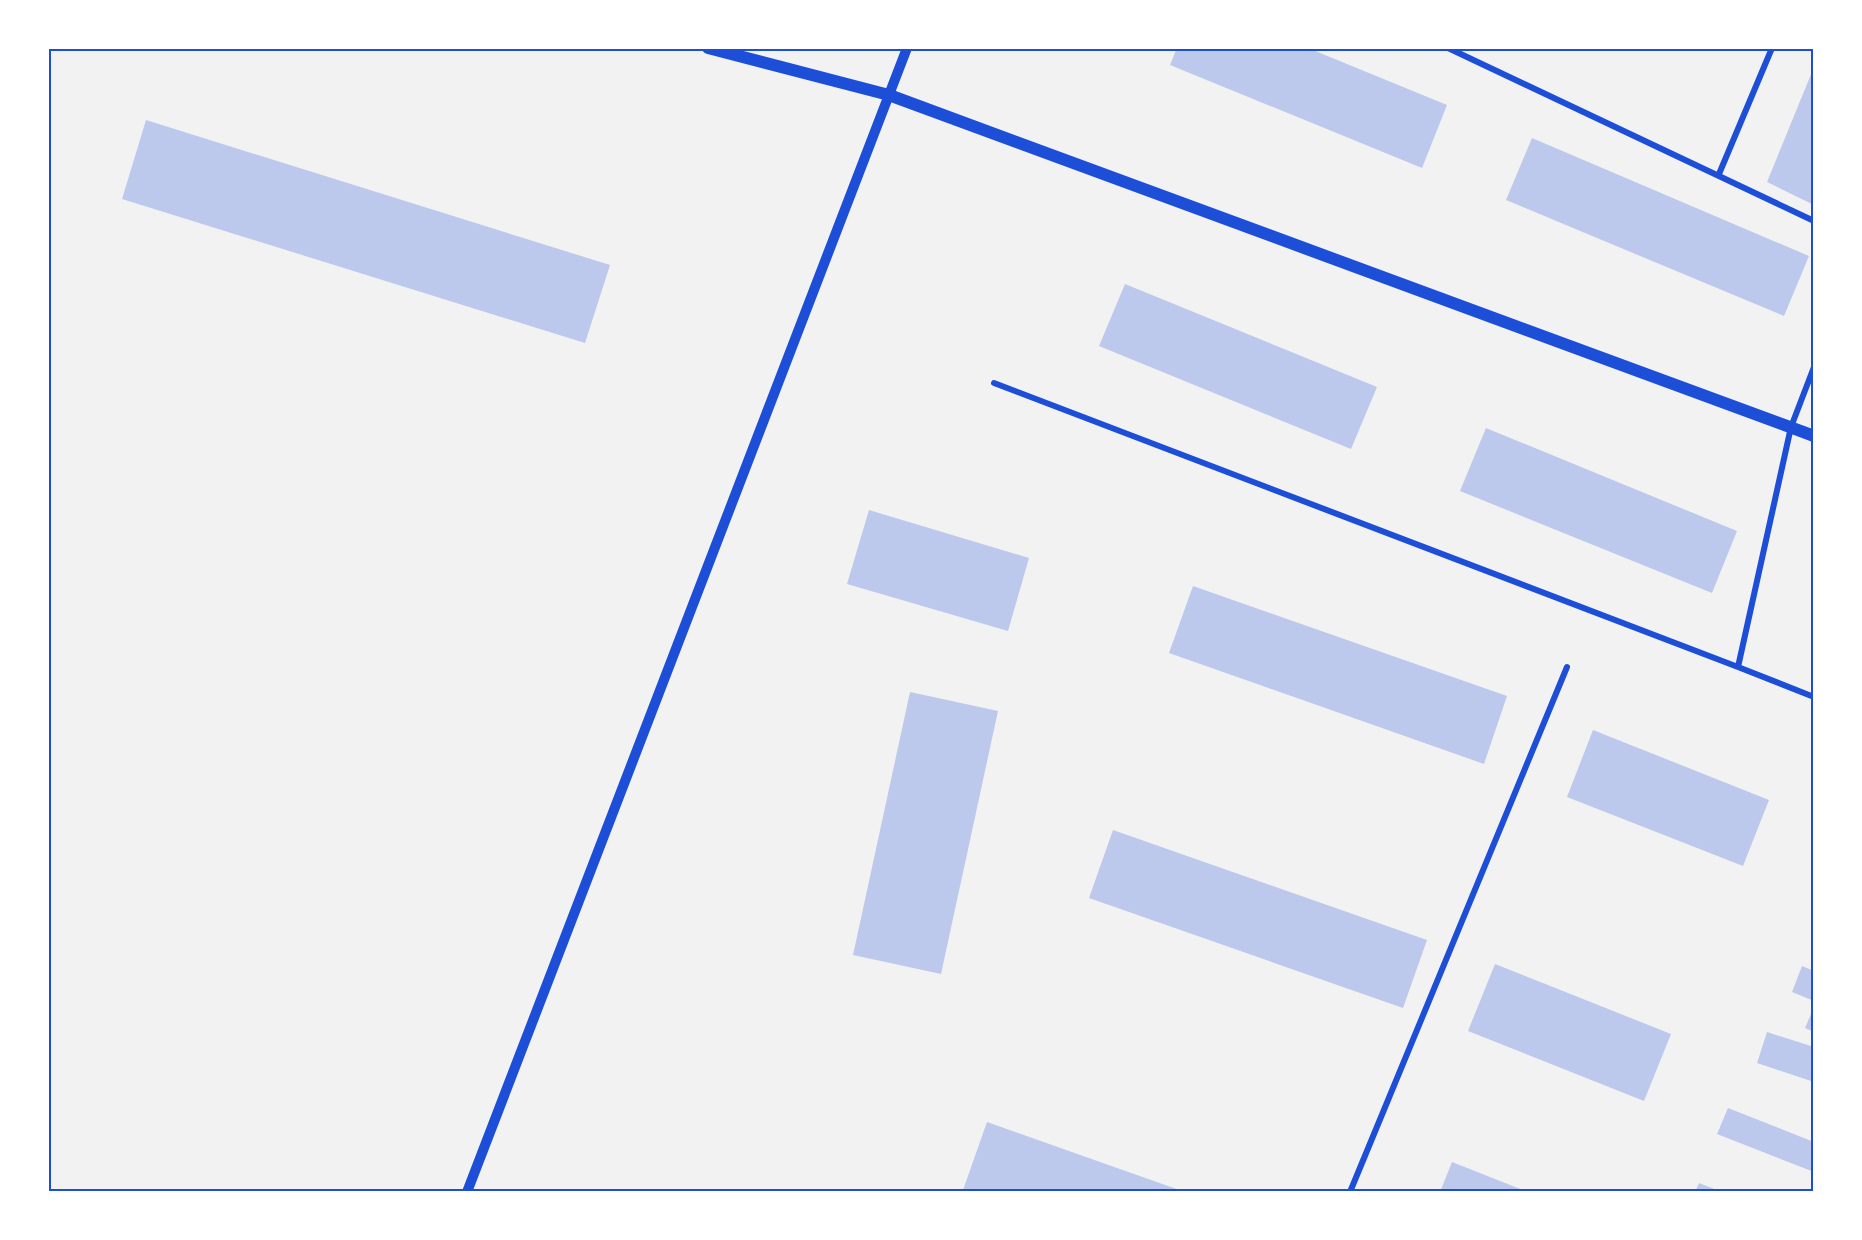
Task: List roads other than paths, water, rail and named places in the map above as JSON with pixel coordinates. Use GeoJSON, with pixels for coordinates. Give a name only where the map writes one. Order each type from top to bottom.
{"type":"FeatureCollection","features":[{"type":"Feature","properties":{"kind":"main road"},"geometry":{"type":"LineString","coordinates":[[708,48],[889,95],[1814,436]]}},
{"type":"Feature","properties":{"kind":"street"},"geometry":{"type":"LineString","coordinates":[[467,1192],[907,48]]}},
{"type":"Feature","properties":{"kind":"street"},"geometry":{"type":"LineString","coordinates":[[1448,48],[1719,174],[1814,221]]}},
{"type":"Feature","properties":{"kind":"street"},"geometry":{"type":"LineString","coordinates":[[1719,174],[1773,48]]}},
{"type":"Feature","properties":{"kind":"street"},"geometry":{"type":"LineString","coordinates":[[1738,667],[1791,427],[1814,367]]}},
{"type":"Feature","properties":{"kind":"street"},"geometry":{"type":"LineString","coordinates":[[994,383],[1814,697]]}},
{"type":"Feature","properties":{"kind":"street"},"geometry":{"type":"LineString","coordinates":[[1350,1192],[1567,667]]}}]}
